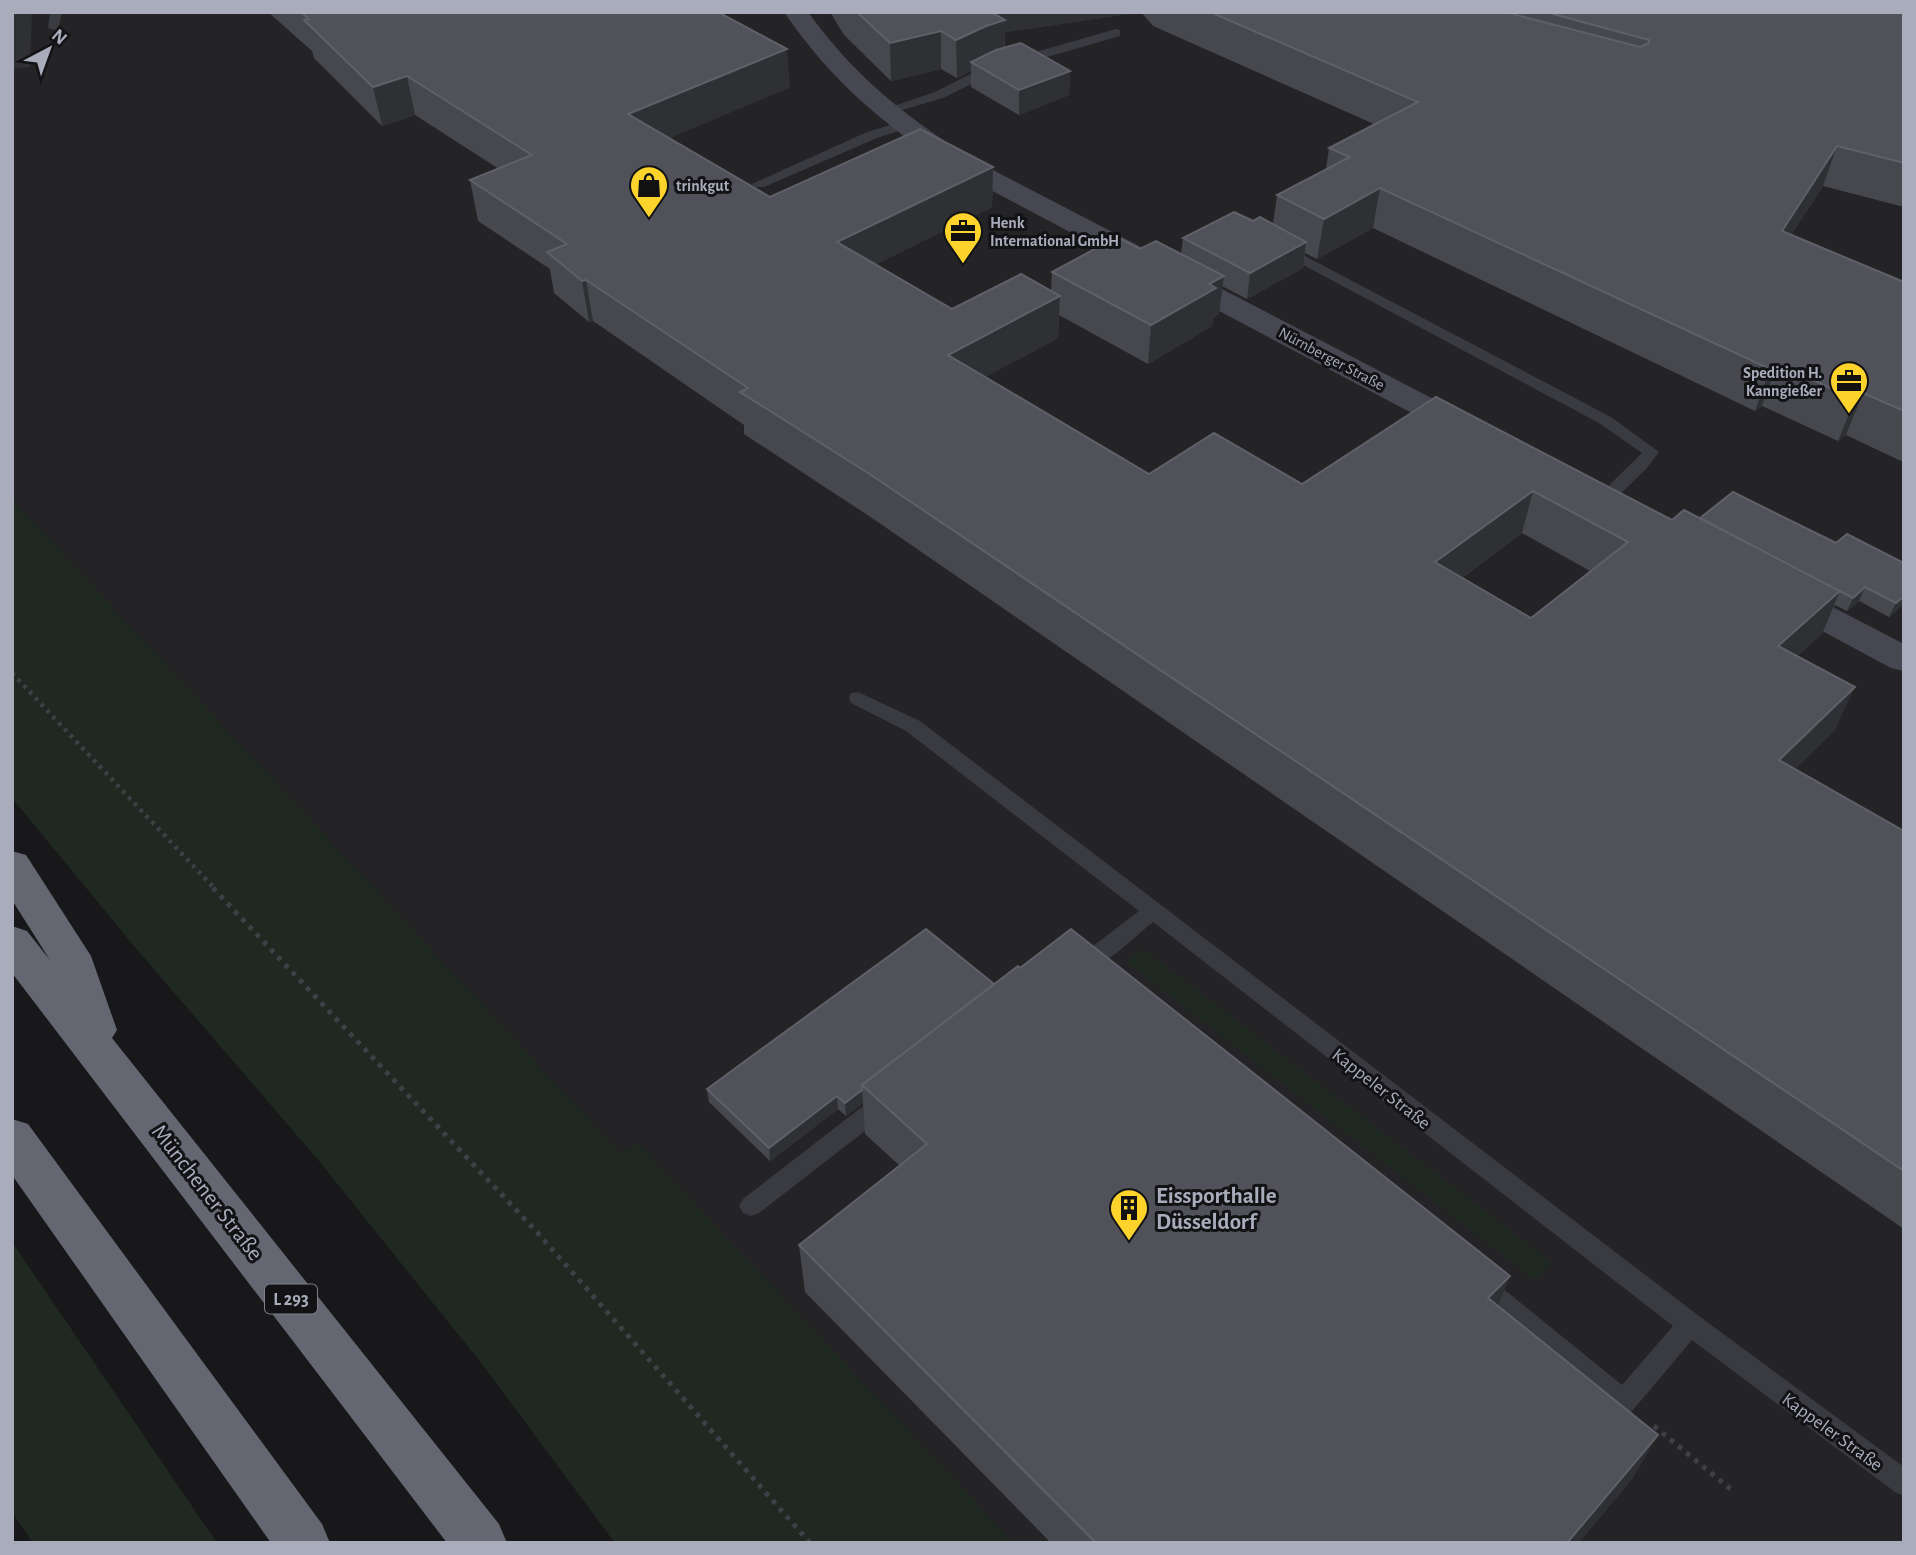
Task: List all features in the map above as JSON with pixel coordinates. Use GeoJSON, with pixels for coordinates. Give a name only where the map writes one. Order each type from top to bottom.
{"type":"FeatureCollection","features":[{"type":"Feature","properties":{"kind":"highway"},"geometry":{"type":"LineString","coordinates":[[12,866],[70,956],[103,1055]]}},
{"type":"Feature","properties":{"kind":"highway","name":"Münchener Straße"},"geometry":{"type":"LineString","coordinates":[[12,942],[103,1055],[480,1543]]}},
{"type":"Feature","properties":{"kind":"highway"},"geometry":{"type":"LineString","coordinates":[[12,1138],[303,1543]]}},
{"type":"Feature","properties":{"kind":"street","name":"Nürnberger Straße"},"geometry":{"type":"LineString","coordinates":[[796,12],[818,47],[837,69],[894,118],[983,175],[1494,443]]}},
{"type":"Feature","properties":{"kind":"street"},"geometry":{"type":"LineString","coordinates":[[1757,583],[1904,659]]}},
{"type":"Feature","properties":{"kind":"lane"},"geometry":{"type":"LineString","coordinates":[[54,28],[56,12]]}},
{"type":"Feature","properties":{"kind":"lane"},"geometry":{"type":"LineString","coordinates":[[759,184],[872,135],[894,118],[991,69],[1116,33]]}},
{"type":"Feature","properties":{"kind":"lane"},"geometry":{"type":"LineString","coordinates":[[1268,240],[1605,420],[1651,452],[1640,468],[1624,479],[1603,501]]}},
{"type":"Feature","properties":{"kind":"lane","name":"Kappeler Straße"},"geometry":{"type":"LineString","coordinates":[[858,698],[912,726],[1690,1324],[1904,1483]]}},
{"type":"Feature","properties":{"kind":"lane"},"geometry":{"type":"LineString","coordinates":[[1059,968],[1085,964],[1153,911]]}},
{"type":"Feature","properties":{"kind":"lane"},"geometry":{"type":"LineString","coordinates":[[1085,964],[1107,981]]}},
{"type":"Feature","properties":{"kind":"lane"},"geometry":{"type":"LineString","coordinates":[[751,1206],[905,1087]]}},
{"type":"Feature","properties":{"kind":"lane"},"geometry":{"type":"LineString","coordinates":[[1462,1270],[1624,1402],[1690,1324]]}},
{"type":"Feature","properties":{"kind":"path"},"geometry":{"type":"LineString","coordinates":[[12,673],[536,1231],[810,1543]]}},
{"type":"Feature","properties":{"kind":"path"},"geometry":{"type":"LineString","coordinates":[[1624,1402],[1734,1492]]}},
{"type":"Feature","properties":{"kind":"shaded area"},"geometry":{"type":"Polygon","coordinates":[[[12,12],[787,12],[803,38],[831,71],[883,120],[954,167],[1904,668],[1904,1543],[1014,1543],[637,1144],[621,1154],[12,499],[12,12]]]}},
{"type":"Feature","properties":{"kind":"shaded area"},"geometry":{"type":"Polygon","coordinates":[[[803,12],[1777,12],[1628,191],[1841,12],[1904,12],[1904,647],[969,163],[899,116],[803,12]]]}},
{"type":"Feature","properties":{"kind":"shaded area"},"geometry":{"type":"Polygon","coordinates":[[[12,499],[621,1154],[637,1143],[1014,1543],[615,1543],[482,1364],[319,1161],[134,946],[12,798],[12,499]]]}},
{"type":"Feature","properties":{"kind":"shaded area"},"geometry":{"type":"Polygon","coordinates":[[[1143,949],[1551,1262],[1535,1280],[1127,962],[1143,949]]]}},
{"type":"Feature","properties":{"kind":"shaded area"},"geometry":{"type":"Polygon","coordinates":[[[12,1242],[217,1543],[33,1543],[12,1512],[12,1242]]]}},
{"type":"Feature","properties":{"kind":"building"},"geometry":{"type":"Polygon","coordinates":[[[301,12],[718,12],[787,49],[628,114],[770,197],[920,129],[993,167],[837,242],[952,309],[1021,274],[1060,296],[948,355],[1149,474],[1214,433],[1302,484],[1436,397],[1672,520],[1684,510],[1840,591],[1778,646],[1855,687],[1779,760],[1904,831],[1904,1171],[871,475],[740,392],[748,388],[586,280],[582,281],[547,252],[567,244],[470,180],[532,155],[407,76],[373,87],[304,20],[309,19],[301,12]],[[1533,491],[1435,562],[1531,618],[1628,542],[1533,491]]]}},
{"type":"Feature","properties":{"kind":"building"},"geometry":{"type":"Polygon","coordinates":[[[857,12],[991,12],[1005,20],[956,40],[941,31],[890,43],[857,12]]]}},
{"type":"Feature","properties":{"kind":"building"},"geometry":{"type":"Polygon","coordinates":[[[1210,12],[1505,12],[1640,47],[1649,43],[1649,40],[1546,12],[1904,12],[1904,163],[1837,146],[1782,231],[1904,282],[1904,411],[1863,393],[1855,399],[1777,364],[1770,369],[1380,188],[1324,219],[1277,195],[1350,157],[1329,148],[1418,102],[1210,12]]]}},
{"type":"Feature","properties":{"kind":"building"},"geometry":{"type":"Polygon","coordinates":[[[1021,43],[1070,71],[1019,90],[971,62],[996,50],[1021,43]]]}},
{"type":"Feature","properties":{"kind":"building"},"geometry":{"type":"Polygon","coordinates":[[[1234,212],[1253,221],[1260,217],[1306,242],[1250,273],[1183,238],[1234,212]]]}},
{"type":"Feature","properties":{"kind":"building"},"geometry":{"type":"Polygon","coordinates":[[[1117,237],[1140,249],[1156,241],[1224,276],[1209,284],[1216,288],[1151,325],[1052,272],[1117,237]]]}},
{"type":"Feature","properties":{"kind":"building"},"geometry":{"type":"Polygon","coordinates":[[[1733,492],[1836,543],[1847,534],[1904,563],[1904,596],[1896,603],[1865,587],[1853,598],[1700,518],[1733,492]]]}},
{"type":"Feature","properties":{"kind":"building"},"geometry":{"type":"Polygon","coordinates":[[[926,929],[994,984],[862,1085],[862,1090],[845,1103],[837,1096],[769,1148],[707,1089],[926,929]]]}},
{"type":"Feature","properties":{"kind":"building","name":"Eissporthalle Düsseldorf"},"geometry":{"type":"Polygon","coordinates":[[[1071,929],[1510,1276],[1488,1298],[1658,1435],[1567,1543],[1096,1543],[799,1245],[927,1144],[862,1085],[1071,929]]]}},
{"type":"Feature","properties":{"kind":"place","name":"trinkgut"},"geometry":{"type":"Point","coordinates":[649,219]}},
{"type":"Feature","properties":{"kind":"place","name":"Henk International GmbH"},"geometry":{"type":"Point","coordinates":[963,265]}},
{"type":"Feature","properties":{"kind":"place","name":"Spedition H. Kanngießer"},"geometry":{"type":"Point","coordinates":[1849,415]}},
{"type":"Feature","properties":{"kind":"place","name":"Eissporthalle Düsseldorf"},"geometry":{"type":"Point","coordinates":[1129,1242]}}]}
